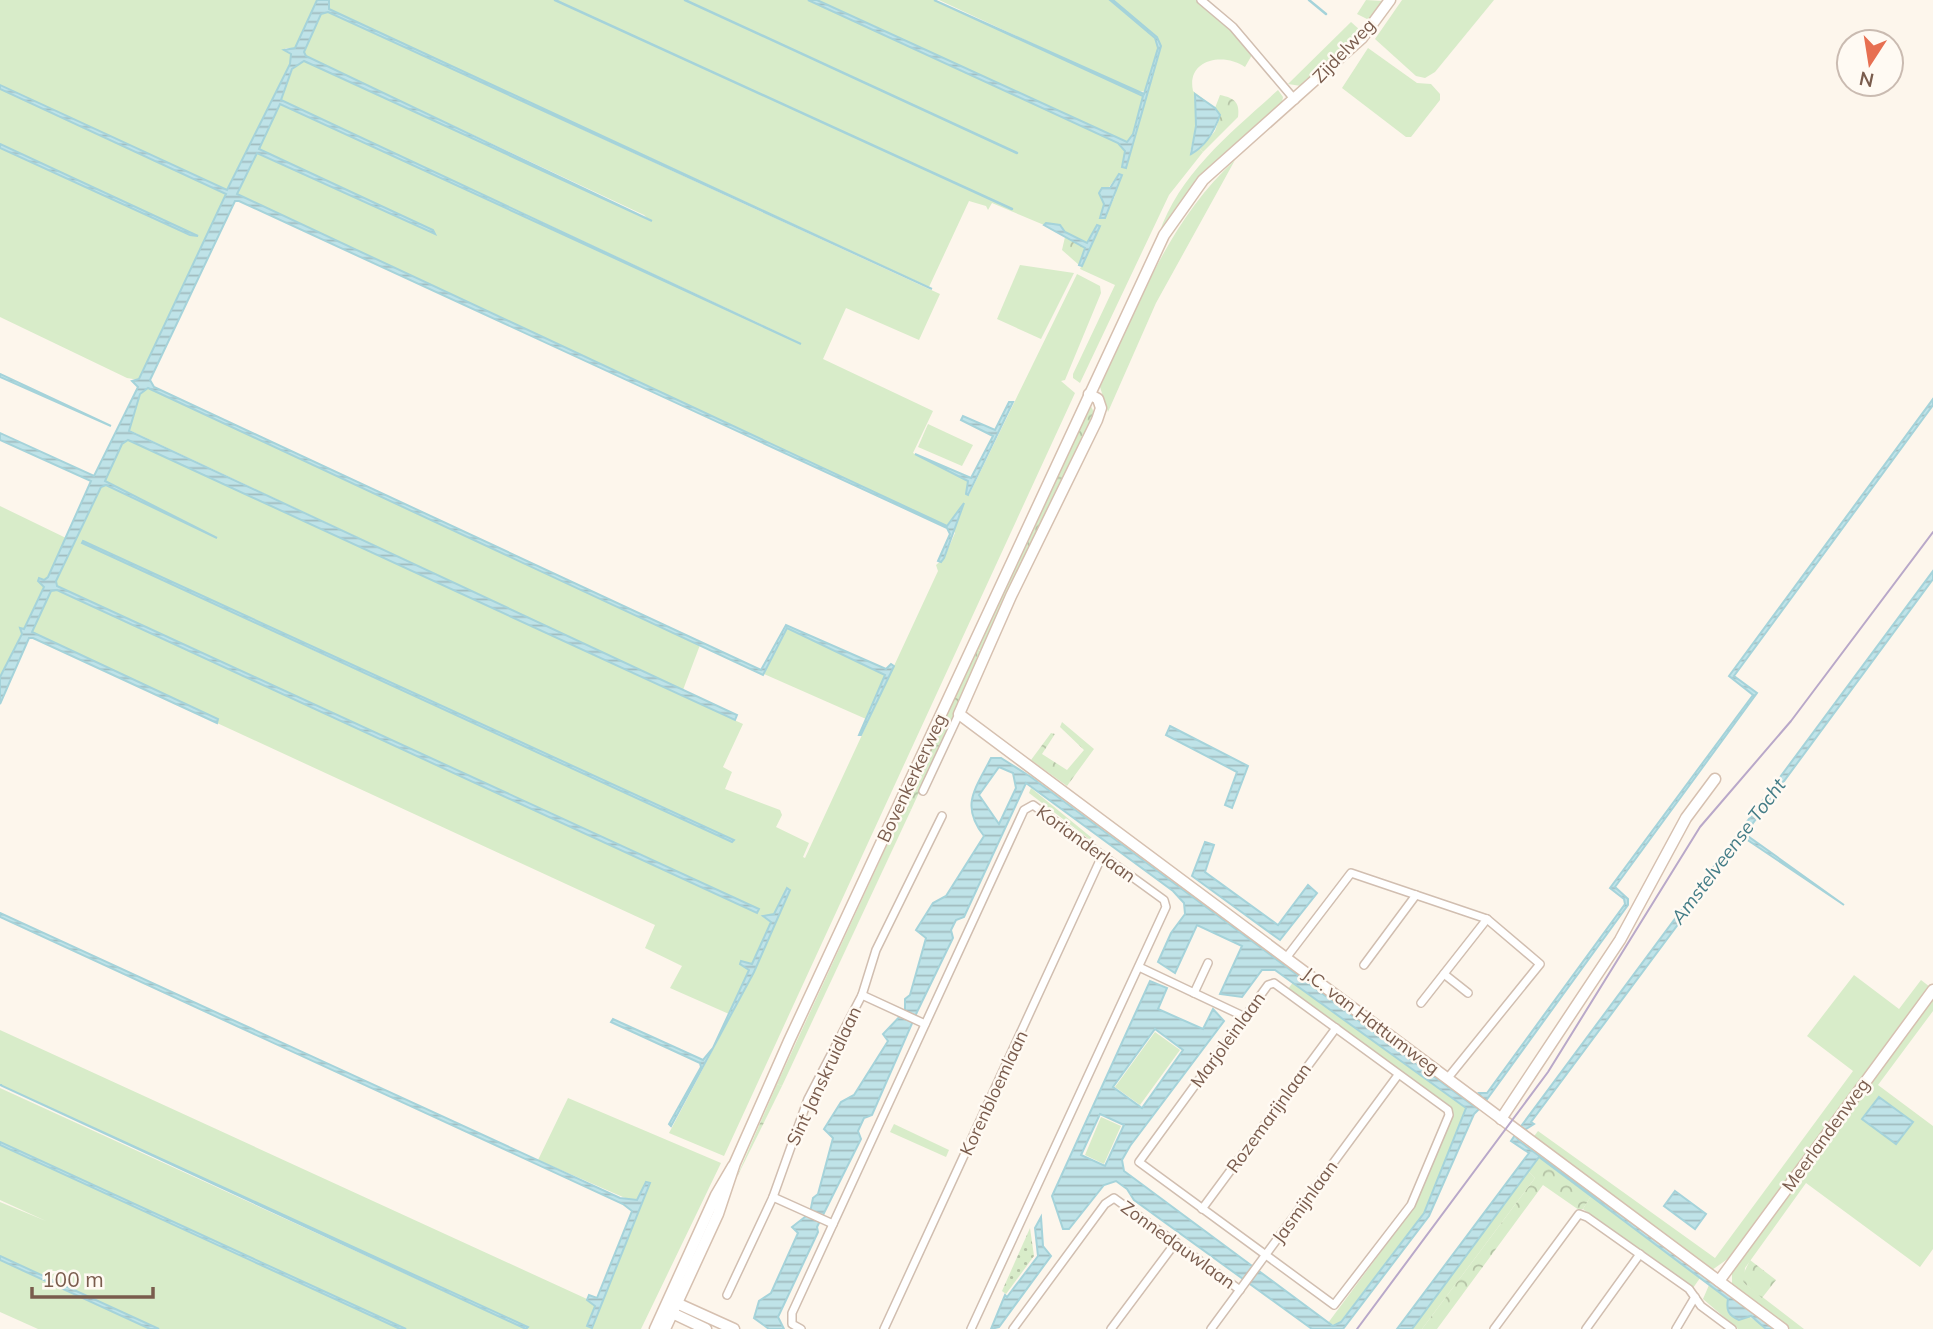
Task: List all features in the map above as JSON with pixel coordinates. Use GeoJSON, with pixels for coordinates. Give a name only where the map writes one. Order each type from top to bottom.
{"type":"FeatureCollection","features":[{"type":"Feature","properties":{"kind":"street"},"geometry":{"type":"LineString","coordinates":[[1201,0],[1233,26],[1295,100]]}},
{"type":"Feature","properties":{"kind":"street","name":"Zijdelweg"},"geometry":{"type":"LineString","coordinates":[[1295,100],[1362,38],[1390,0]]}},
{"type":"Feature","properties":{"kind":"street","name":"Bovenkerkerweg"},"geometry":{"type":"LineString","coordinates":[[655,1329],[671,1306],[729,1191],[735,1163],[758,1111],[1084,391],[1164,235],[1203,180],[1295,100]]}},
{"type":"Feature","properties":{"kind":"street","name":"Bovenkerkerweg"},"geometry":{"type":"LineString","coordinates":[[922,791],[1011,596],[1097,420],[1101,408],[1098,399],[1084,391]]}},
{"type":"Feature","properties":{"kind":"street","name":"J.C. van Hattumweg"},"geometry":{"type":"LineString","coordinates":[[959,714],[1783,1329]]}},
{"type":"Feature","properties":{"kind":"street"},"geometry":{"type":"LineString","coordinates":[[1501,1119],[1620,940],[1686,818],[1715,779]]}},
{"type":"Feature","properties":{"kind":"street","name":"Korianderlaan"},"geometry":{"type":"LineString","coordinates":[[801,1329],[792,1324],[792,1313],[1026,807],[1036,807],[1166,904],[971,1329]]}},
{"type":"Feature","properties":{"kind":"street","name":"Sint Janskruidlaan"},"geometry":{"type":"LineString","coordinates":[[727,1295],[773,1197],[808,1100],[862,995],[876,950],[942,816]]}},
{"type":"Feature","properties":{"kind":"street","name":"Korenbloemlaan"},"geometry":{"type":"LineString","coordinates":[[884,1329],[1102,856]]}},
{"type":"Feature","properties":{"kind":"street"},"geometry":{"type":"LineString","coordinates":[[1286,958],[1351,873],[1487,919],[1540,964],[1447,1079]]}},
{"type":"Feature","properties":{"kind":"street"},"geometry":{"type":"LineString","coordinates":[[1364,965],[1416,895]]}},
{"type":"Feature","properties":{"kind":"street"},"geometry":{"type":"LineString","coordinates":[[1421,1003],[1487,919]]}},
{"type":"Feature","properties":{"kind":"street"},"geometry":{"type":"LineString","coordinates":[[1194,993],[1208,963]]}},
{"type":"Feature","properties":{"kind":"street"},"geometry":{"type":"LineString","coordinates":[[1139,967],[1245,1017]]}},
{"type":"Feature","properties":{"kind":"street"},"geometry":{"type":"LineString","coordinates":[[1444,974],[1468,993]]}},
{"type":"Feature","properties":{"kind":"street","name":"Marjoleinlaan"},"geometry":{"type":"LineString","coordinates":[[1274,983],[1448,1110],[1449,1115],[1411,1205],[1334,1305],[1139,1163],[1245,1017],[1268,985],[1274,983]]}},
{"type":"Feature","properties":{"kind":"street","name":"Meerlandenweg"},"geometry":{"type":"LineString","coordinates":[[1719,1281],[1933,990]]}},
{"type":"Feature","properties":{"kind":"street","name":"Sint Janskruidlaan"},"geometry":{"type":"LineString","coordinates":[[862,995],[925,1024]]}},
{"type":"Feature","properties":{"kind":"street","name":"Rozemarijnlaan"},"geometry":{"type":"LineString","coordinates":[[1202,1209],[1336,1028]]}},
{"type":"Feature","properties":{"kind":"street","name":"Jasmijnlaan"},"geometry":{"type":"LineString","coordinates":[[1211,1329],[1398,1075]]}},
{"type":"Feature","properties":{"kind":"street"},"geometry":{"type":"LineString","coordinates":[[773,1197],[833,1224]]}},
{"type":"Feature","properties":{"kind":"street","name":"Zonnedauwlaan"},"geometry":{"type":"LineString","coordinates":[[1013,1329],[1105,1204],[1114,1198],[1242,1287]]}},
{"type":"Feature","properties":{"kind":"street"},"geometry":{"type":"LineString","coordinates":[[1494,1329],[1579,1214],[1689,1289],[1701,1306],[1732,1329]]}},
{"type":"Feature","properties":{"kind":"street"},"geometry":{"type":"LineString","coordinates":[[1111,1329],[1176,1242]]}},
{"type":"Feature","properties":{"kind":"street"},"geometry":{"type":"LineString","coordinates":[[1586,1329],[1640,1254]]}},
{"type":"Feature","properties":{"kind":"street"},"geometry":{"type":"LineString","coordinates":[[1676,1329],[1695,1297]]}},
{"type":"Feature","properties":{"kind":"street"},"geometry":{"type":"LineString","coordinates":[[671,1306],[705,1329]]}},
{"type":"Feature","properties":{"kind":"street"},"geometry":{"type":"LineString","coordinates":[[671,1306],[734,1329]]}},
{"type":"Feature","properties":{"kind":"street","name":"Bovenkerkerweg"},"geometry":{"type":"LineString","coordinates":[[665,1329],[671,1306]]}},
{"type":"Feature","properties":{"kind":"green space"},"geometry":{"type":"Polygon","coordinates":[[[0,0],[317,0],[295,48],[285,48],[291,54],[290,64],[227,190],[0,85],[0,0]]]}},
{"type":"Feature","properties":{"kind":"green space"},"geometry":{"type":"Polygon","coordinates":[[[329,0],[808,0],[1118,143],[1125,151],[1122,167],[1126,168],[1160,46],[1157,37],[1113,0],[1196,0],[1230,30],[1252,55],[1245,67],[1236,62],[1217,60],[1208,61],[1195,72],[1192,80],[1193,91],[1215,108],[1195,95],[1196,126],[1190,153],[1200,149],[1203,152],[1169,195],[1080,383],[1073,378],[1073,374],[1115,285],[1080,269],[1100,226],[1097,225],[1087,243],[1046,223],[1044,225],[992,203],[988,210],[986,206],[969,201],[929,287],[329,9],[329,0]],[[1119,174],[1102,196],[1104,204],[1100,218],[1105,218],[1115,196],[1119,174]]]}},
{"type":"Feature","properties":{"kind":"green space"},"geometry":{"type":"Polygon","coordinates":[[[817,0],[934,0],[1143,96],[1133,134],[1127,142],[1119,141],[817,0]]]}},
{"type":"Feature","properties":{"kind":"green space"},"geometry":{"type":"Polygon","coordinates":[[[939,0],[1110,0],[1155,38],[1158,48],[1146,91],[1137,92],[939,0]]]}},
{"type":"Feature","properties":{"kind":"green space"},"geometry":{"type":"Polygon","coordinates":[[[1366,0],[1383,1],[1369,20],[1357,14],[1366,0]]]}},
{"type":"Feature","properties":{"kind":"green space"},"geometry":{"type":"Polygon","coordinates":[[[1402,0],[1494,0],[1435,72],[1425,78],[1416,76],[1375,39],[1402,0]]]}},
{"type":"Feature","properties":{"kind":"green space"},"geometry":{"type":"Polygon","coordinates":[[[328,12],[940,294],[919,340],[846,308],[823,359],[933,411],[913,453],[968,481],[966,494],[969,495],[1077,274],[1100,286],[1101,293],[1065,380],[1061,381],[1075,393],[724,1156],[669,1133],[754,972],[790,889],[787,888],[774,914],[763,916],[771,922],[752,964],[740,963],[750,969],[729,1014],[670,988],[682,966],[645,948],[655,925],[217,723],[217,719],[32,632],[51,591],[57,590],[757,913],[759,910],[57,586],[56,581],[101,487],[106,485],[216,537],[105,481],[122,444],[128,440],[743,724],[723,767],[732,772],[725,789],[780,810],[782,815],[776,827],[809,843],[803,857],[805,858],[938,571],[936,565],[944,558],[955,533],[950,523],[947,526],[237,194],[256,153],[434,233],[259,149],[280,104],[801,343],[281,100],[292,70],[304,60],[648,219],[305,56],[321,14],[328,12]],[[83,541],[315,651],[734,840],[83,541]]]}},
{"type":"Feature","properties":{"kind":"green space"},"geometry":{"type":"Polygon","coordinates":[[[1351,22],[1361,31],[1301,86],[1288,84],[1351,22]]]}},
{"type":"Feature","properties":{"kind":"green space"},"geometry":{"type":"Polygon","coordinates":[[[1368,48],[1417,83],[1431,84],[1440,94],[1440,100],[1411,137],[1406,137],[1342,88],[1368,48]]]}},
{"type":"Feature","properties":{"kind":"green space"},"geometry":{"type":"Polygon","coordinates":[[[0,89],[226,194],[139,380],[127,378],[0,317],[0,148],[190,235],[198,236],[0,144],[0,89]]]}},
{"type":"Feature","properties":{"kind":"green space"},"geometry":{"type":"Polygon","coordinates":[[[1278,90],[1283,97],[1281,107],[1214,165],[1185,197],[1159,234],[1168,212],[1194,172],[1226,137],[1278,90]]]}},
{"type":"Feature","properties":{"kind":"green space"},"geometry":{"type":"Polygon","coordinates":[[[1220,95],[1235,102],[1238,117],[1203,152],[1200,149],[1215,131],[1220,116],[1215,108],[1220,95]]]}},
{"type":"Feature","properties":{"kind":"green space"},"geometry":{"type":"Polygon","coordinates":[[[1235,160],[1156,303],[1108,412],[1100,387],[1156,267],[1191,210],[1211,184],[1235,160]]]}},
{"type":"Feature","properties":{"kind":"green space"},"geometry":{"type":"Polygon","coordinates":[[[1065,237],[1086,248],[1079,265],[1062,250],[1065,237]]]}},
{"type":"Feature","properties":{"kind":"green space"},"geometry":{"type":"Polygon","coordinates":[[[1020,265],[1074,273],[1041,339],[997,319],[1020,265]]]}},
{"type":"Feature","properties":{"kind":"green space"},"geometry":{"type":"Polygon","coordinates":[[[148,388],[700,645],[683,690],[129,430],[140,394],[148,388]]]}},
{"type":"Feature","properties":{"kind":"green space"},"geometry":{"type":"Polygon","coordinates":[[[1091,406],[1095,415],[1023,563],[1018,560],[1091,406]]]}},
{"type":"Feature","properties":{"kind":"green space"},"geometry":{"type":"Polygon","coordinates":[[[928,424],[973,445],[962,466],[918,447],[928,424]]]}},
{"type":"Feature","properties":{"kind":"green space"},"geometry":{"type":"Polygon","coordinates":[[[0,506],[66,538],[48,577],[44,580],[39,578],[44,586],[0,678],[0,506]]]}},
{"type":"Feature","properties":{"kind":"green space"},"geometry":{"type":"Polygon","coordinates":[[[1018,560],[1023,563],[983,652],[977,649],[1018,560]]]}},
{"type":"Feature","properties":{"kind":"green space"},"geometry":{"type":"Polygon","coordinates":[[[787,628],[886,675],[866,719],[764,674],[787,628]]]}},
{"type":"Feature","properties":{"kind":"green space"},"geometry":{"type":"Polygon","coordinates":[[[977,649],[983,653],[911,810],[905,806],[977,649]]]}},
{"type":"Feature","properties":{"kind":"green space"},"geometry":{"type":"Polygon","coordinates":[[[1062,722],[1094,749],[1067,786],[1031,760],[1051,733],[1055,734],[1042,754],[1067,770],[1084,750],[1060,727],[1062,722]]]}},
{"type":"Feature","properties":{"kind":"green space"},"geometry":{"type":"Polygon","coordinates":[[[1031,788],[1092,838],[1089,839],[1029,793],[1031,788]]]}},
{"type":"Feature","properties":{"kind":"green space"},"geometry":{"type":"Polygon","coordinates":[[[905,806],[911,810],[782,1086],[777,1084],[905,806]]]}},
{"type":"Feature","properties":{"kind":"green space"},"geometry":{"type":"Polygon","coordinates":[[[1854,975],[1899,1009],[1921,980],[1930,987],[1729,1258],[1712,1270],[1532,1139],[1538,1131],[1715,1258],[1853,1071],[1807,1036],[1854,975]]]}},
{"type":"Feature","properties":{"kind":"green space"},"geometry":{"type":"Polygon","coordinates":[[[1294,981],[1466,1108],[1424,1213],[1337,1326],[1328,1323],[1415,1206],[1452,1112],[1288,989],[1294,981]]]}},
{"type":"Feature","properties":{"kind":"green space"},"geometry":{"type":"Polygon","coordinates":[[[1933,997],[1933,1011],[1878,1085],[1933,1126],[1933,1249],[1920,1267],[1806,1183],[1745,1268],[1744,1283],[1804,1329],[1790,1329],[1732,1285],[1732,1269],[1933,997]]]}},
{"type":"Feature","properties":{"kind":"green space"},"geometry":{"type":"Polygon","coordinates":[[[0,1030],[587,1299],[595,1306],[588,1326],[646,1182],[637,1200],[632,1201],[538,1160],[568,1098],[721,1163],[641,1329],[526,1329],[527,1327],[0,1085],[0,1030]]]}},
{"type":"Feature","properties":{"kind":"green space"},"geometry":{"type":"Polygon","coordinates":[[[1155,1032],[1180,1050],[1140,1105],[1115,1087],[1155,1032]]]}},
{"type":"Feature","properties":{"kind":"green space"},"geometry":{"type":"Polygon","coordinates":[[[777,1084],[782,1086],[735,1181],[777,1084]]]}},
{"type":"Feature","properties":{"kind":"green space"},"geometry":{"type":"Polygon","coordinates":[[[0,1088],[526,1329],[406,1329],[0,1142],[0,1088]]]}},
{"type":"Feature","properties":{"kind":"green space"},"geometry":{"type":"Polygon","coordinates":[[[1101,1117],[1121,1126],[1104,1164],[1085,1155],[1101,1117]]]}},
{"type":"Feature","properties":{"kind":"green space"},"geometry":{"type":"Polygon","coordinates":[[[894,1124],[949,1150],[946,1157],[890,1132],[894,1124]]]}},
{"type":"Feature","properties":{"kind":"green space"},"geometry":{"type":"Polygon","coordinates":[[[0,1145],[400,1329],[159,1329],[0,1256],[0,1202],[46,1221],[0,1200],[0,1145]]]}},
{"type":"Feature","properties":{"kind":"green space"},"geometry":{"type":"Polygon","coordinates":[[[1539,1157],[1591,1196],[1583,1209],[1579,1210],[1543,1185],[1437,1329],[1422,1329],[1535,1178],[1528,1171],[1539,1157]]]}},
{"type":"Feature","properties":{"kind":"green space"},"geometry":{"type":"Polygon","coordinates":[[[1528,1171],[1535,1178],[1422,1329],[1412,1329],[1528,1171]]]}},
{"type":"Feature","properties":{"kind":"green space"},"geometry":{"type":"Polygon","coordinates":[[[1591,1196],[1700,1278],[1693,1288],[1583,1209],[1591,1196]]]}},
{"type":"Feature","properties":{"kind":"green space"},"geometry":{"type":"Polygon","coordinates":[[[1030,1228],[1034,1256],[1006,1294],[1002,1291],[1030,1228]]]}},
{"type":"Feature","properties":{"kind":"green space"},"geometry":{"type":"Polygon","coordinates":[[[0,1260],[150,1329],[38,1329],[0,1312],[0,1260]]]}},
{"type":"Feature","properties":{"kind":"green space"},"geometry":{"type":"Polygon","coordinates":[[[1750,1260],[1776,1280],[1762,1298],[1744,1283],[1742,1277],[1750,1260]]]}},
{"type":"Feature","properties":{"kind":"green space"},"geometry":{"type":"Polygon","coordinates":[[[1709,1285],[1728,1299],[1727,1303],[1769,1329],[1738,1329],[1703,1299],[1709,1285]]]}},
{"type":"Feature","properties":{"kind":"water"},"geometry":{"type":"Polygon","coordinates":[[[317,0],[329,0],[329,9],[932,289],[328,12],[321,14],[304,52],[306,56],[652,221],[304,61],[292,69],[281,100],[801,344],[280,104],[259,149],[433,230],[435,234],[257,153],[237,194],[947,526],[964,503],[944,558],[941,562],[938,561],[950,534],[947,528],[235,201],[150,380],[154,387],[761,670],[786,625],[886,669],[891,664],[894,666],[859,735],[885,675],[787,628],[763,675],[148,388],[140,394],[129,431],[737,715],[735,720],[128,440],[122,444],[105,481],[217,538],[106,485],[101,487],[56,581],[57,586],[759,909],[757,913],[57,590],[51,591],[32,632],[218,719],[217,723],[33,638],[29,638],[0,704],[0,677],[22,634],[20,628],[24,629],[44,587],[38,581],[39,578],[44,580],[48,577],[91,481],[0,440],[0,433],[94,476],[138,387],[132,381],[139,379],[226,194],[0,89],[0,85],[227,190],[290,64],[291,54],[284,50],[295,48],[317,0]]]}},
{"type":"Feature","properties":{"kind":"water"},"geometry":{"type":"Polygon","coordinates":[[[808,0],[817,0],[1127,142],[1133,134],[1143,96],[934,0],[1144,94],[1158,48],[1155,38],[1110,0],[1113,0],[1157,37],[1161,46],[1126,168],[1122,167],[1125,151],[1118,143],[808,0]]]}},
{"type":"Feature","properties":{"kind":"water"},"geometry":{"type":"Polygon","coordinates":[[[1195,94],[1215,108],[1220,115],[1209,138],[1191,154],[1196,126],[1195,94]]]}},
{"type":"Feature","properties":{"kind":"water"},"geometry":{"type":"Polygon","coordinates":[[[0,144],[198,236],[190,235],[0,148],[0,144]]]}},
{"type":"Feature","properties":{"kind":"water"},"geometry":{"type":"Polygon","coordinates":[[[1119,174],[1122,175],[1105,218],[1100,218],[1104,204],[1099,193],[1102,188],[1110,188],[1119,174]]]}},
{"type":"Feature","properties":{"kind":"water"},"geometry":{"type":"Polygon","coordinates":[[[1044,225],[1060,225],[1065,232],[1087,243],[1097,225],[1100,226],[1082,266],[1079,265],[1085,248],[1044,225]]]}},
{"type":"Feature","properties":{"kind":"water"},"geometry":{"type":"Polygon","coordinates":[[[0,374],[111,426],[0,377],[0,374]]]}},
{"type":"Feature","properties":{"kind":"water"},"geometry":{"type":"Polygon","coordinates":[[[1933,399],[1933,405],[1734,676],[1757,693],[1615,887],[1628,899],[1628,905],[1485,1102],[1479,1093],[1487,1093],[1625,904],[1624,899],[1610,888],[1753,695],[1729,676],[1933,399]]]}},
{"type":"Feature","properties":{"kind":"water"},"geometry":{"type":"Polygon","coordinates":[[[1009,402],[1013,402],[968,495],[968,481],[915,454],[971,478],[993,436],[961,420],[963,416],[995,430],[1009,402]]]}},
{"type":"Feature","properties":{"kind":"water"},"geometry":{"type":"Polygon","coordinates":[[[83,541],[734,840],[732,842],[82,543],[83,541]]]}},
{"type":"Feature","properties":{"kind":"water","name":"Amstelveense Tocht"},"geometry":{"type":"Polygon","coordinates":[[[1933,571],[1933,579],[1745,834],[1844,905],[1743,837],[1531,1122],[1534,1124],[1523,1131],[1519,1129],[1933,571]]]}},
{"type":"Feature","properties":{"kind":"water"},"geometry":{"type":"Polygon","coordinates":[[[1170,726],[1248,766],[1232,808],[1225,805],[1237,772],[1166,735],[1170,726]]]}},
{"type":"Feature","properties":{"kind":"water"},"geometry":{"type":"Polygon","coordinates":[[[991,758],[1001,758],[1031,777],[1475,1107],[1480,1108],[1474,1114],[1429,1216],[1343,1329],[1312,1329],[1134,1200],[1127,1189],[1116,1181],[1104,1185],[1069,1229],[1063,1229],[1052,1196],[1150,981],[1167,988],[1158,1009],[1203,1029],[1213,1009],[1224,1021],[1130,1146],[1122,1160],[1124,1171],[1333,1326],[1341,1322],[1424,1213],[1466,1108],[1275,970],[1262,970],[1242,997],[1220,994],[1242,946],[1197,925],[1175,973],[1158,962],[1171,933],[1185,914],[1184,903],[1173,891],[1026,783],[964,917],[956,920],[951,930],[953,938],[872,1115],[864,1118],[858,1131],[861,1139],[817,1227],[818,1232],[778,1317],[784,1329],[769,1329],[754,1318],[759,1301],[771,1293],[798,1233],[792,1227],[810,1213],[813,1198],[818,1194],[833,1138],[824,1129],[841,1102],[854,1095],[888,1041],[883,1034],[905,1011],[905,999],[910,995],[926,938],[916,930],[933,903],[946,896],[984,836],[971,806],[975,789],[991,758]],[[999,767],[979,795],[999,824],[1016,788],[1013,773],[999,767]],[[1155,1029],[1113,1087],[1142,1108],[1183,1050],[1155,1029]],[[1100,1114],[1081,1155],[1105,1166],[1124,1125],[1100,1114]]]}},
{"type":"Feature","properties":{"kind":"water"},"geometry":{"type":"Polygon","coordinates":[[[1205,842],[1214,845],[1205,872],[1278,925],[1308,885],[1317,893],[1280,940],[1192,876],[1205,842]]]}},
{"type":"Feature","properties":{"kind":"water"},"geometry":{"type":"Polygon","coordinates":[[[787,888],[790,890],[754,972],[671,1126],[669,1124],[701,1067],[700,1063],[611,1022],[613,1019],[703,1060],[713,1048],[749,970],[740,964],[741,961],[752,964],[771,922],[763,916],[774,914],[787,888]]]}},
{"type":"Feature","properties":{"kind":"water"},"geometry":{"type":"Polygon","coordinates":[[[0,913],[620,1198],[637,1200],[646,1182],[650,1183],[592,1328],[587,1326],[595,1306],[587,1300],[589,1295],[597,1298],[632,1211],[623,1204],[0,917],[0,913]]]}},
{"type":"Feature","properties":{"kind":"water"},"geometry":{"type":"Polygon","coordinates":[[[0,1085],[528,1327],[526,1329],[0,1085]]]}},
{"type":"Feature","properties":{"kind":"water"},"geometry":{"type":"Polygon","coordinates":[[[1879,1097],[1913,1122],[1896,1144],[1862,1119],[1879,1097]]]}},
{"type":"Feature","properties":{"kind":"water"},"geometry":{"type":"Polygon","coordinates":[[[1515,1135],[1519,1141],[1777,1329],[1766,1329],[1751,1316],[1739,1320],[1732,1316],[1728,1309],[1728,1299],[1539,1157],[1412,1329],[1397,1329],[1529,1153],[1511,1141],[1515,1135]]]}},
{"type":"Feature","properties":{"kind":"water"},"geometry":{"type":"Polygon","coordinates":[[[0,1142],[406,1329],[400,1329],[0,1145],[0,1142]]]}},
{"type":"Feature","properties":{"kind":"water"},"geometry":{"type":"Polygon","coordinates":[[[1675,1191],[1706,1214],[1695,1229],[1664,1206],[1675,1191]]]}},
{"type":"Feature","properties":{"kind":"water"},"geometry":{"type":"Polygon","coordinates":[[[1041,1217],[1043,1246],[1051,1256],[999,1327],[991,1329],[1005,1295],[1007,1297],[1038,1256],[1035,1228],[1041,1217]]]}},
{"type":"Feature","properties":{"kind":"water"},"geometry":{"type":"Polygon","coordinates":[[[0,1256],[159,1329],[150,1329],[0,1260],[0,1256]]]}},
{"type":"Feature","properties":{"kind":"waterway"},"geometry":{"type":"LineString","coordinates":[[555,0],[1012,209]]}},
{"type":"Feature","properties":{"kind":"waterway"},"geometry":{"type":"LineString","coordinates":[[685,0],[1017,153]]}},
{"type":"Feature","properties":{"kind":"waterway"},"geometry":{"type":"LineString","coordinates":[[1309,0],[1326,14]]}},
{"type":"Feature","properties":{"kind":"tram line"},"geometry":{"type":"LineString","coordinates":[[1357,1329],[1548,1072],[1700,827],[1791,721],[1933,532]]}}]}
